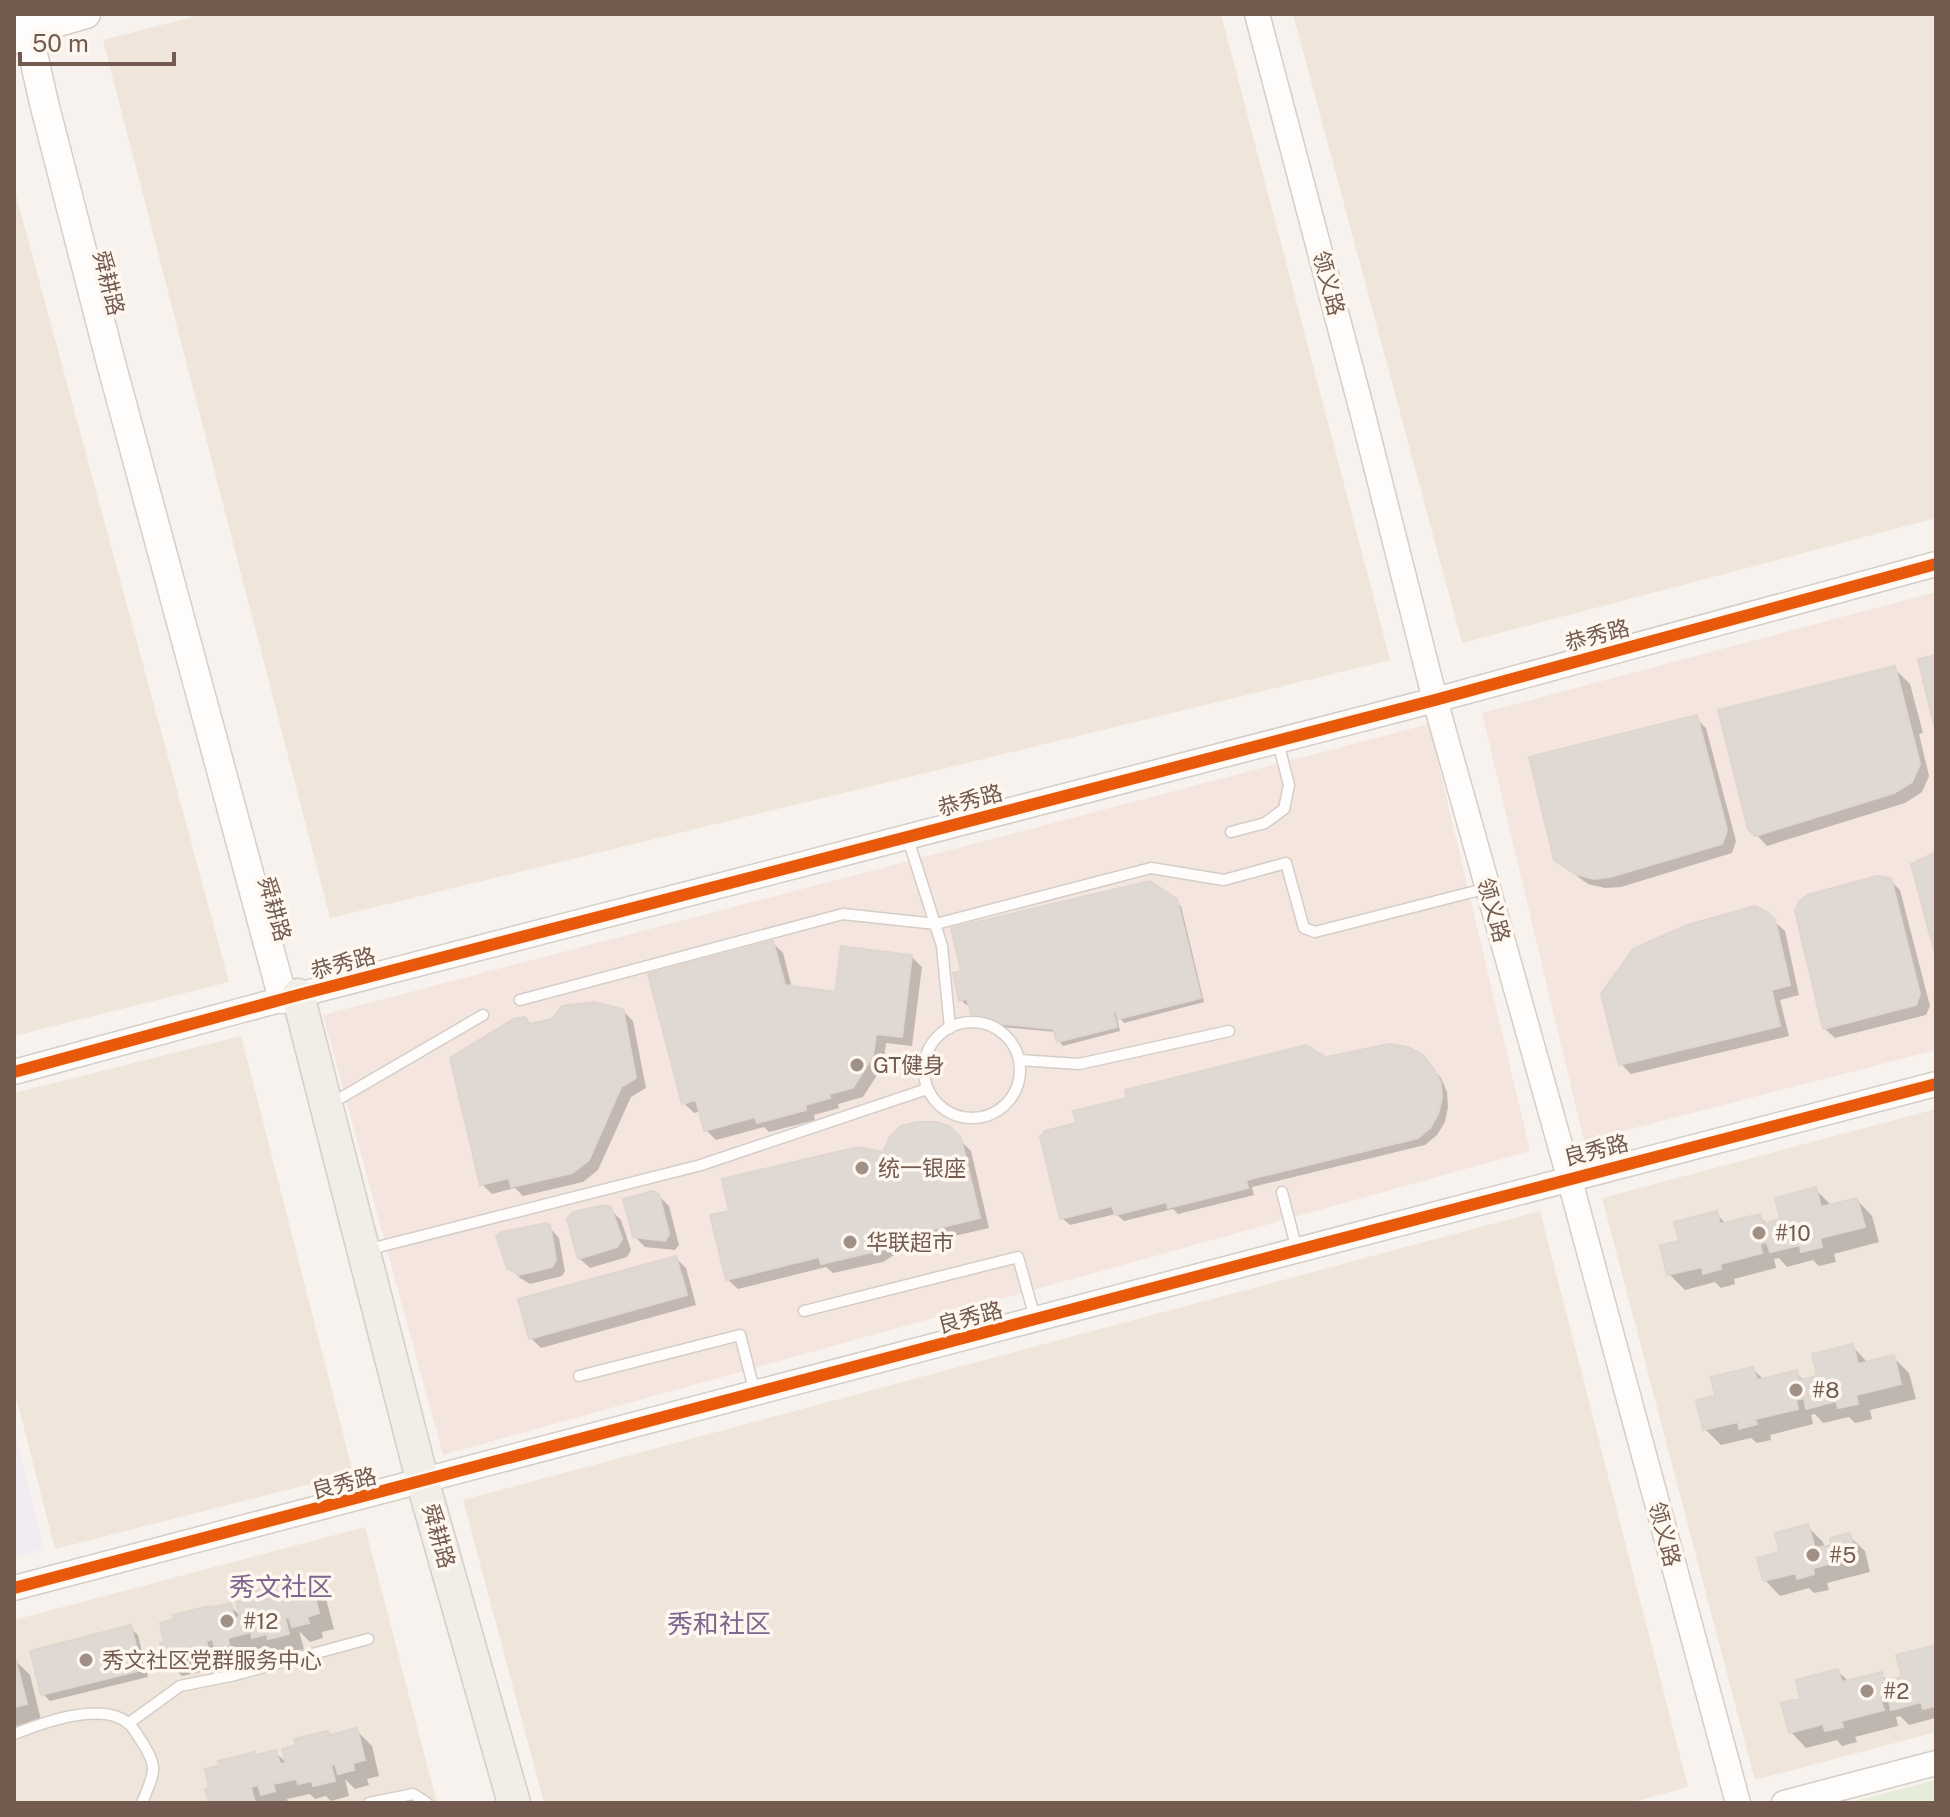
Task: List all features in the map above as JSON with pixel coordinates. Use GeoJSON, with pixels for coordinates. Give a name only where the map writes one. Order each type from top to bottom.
{"type":"FeatureCollection","features":[{"type":"Feature","properties":{"kind":"main road"},"geometry":{"type":"LineString","coordinates":[[30,25],[86,14]]}},
{"type":"Feature","properties":{"kind":"main road","name":"舜耕路"},"geometry":{"type":"LineString","coordinates":[[30,25],[44,103],[115,378],[291,997],[327,1106],[364,1251],[415,1486],[493,1803]]}},
{"type":"Feature","properties":{"kind":"main road","name":"舜耕路"},"geometry":{"type":"LineString","coordinates":[[291,997],[342,1240],[514,1803]]}},
{"type":"Feature","properties":{"kind":"street","name":"领义路"},"geometry":{"type":"LineString","coordinates":[[1257,14],[1435,700],[1569,1177],[1738,1803]]}},
{"type":"Feature","properties":{"kind":"street","name":"恭秀路"},"geometry":{"type":"LineString","coordinates":[[14,1072],[291,997],[1435,700],[1936,564]]}},
{"type":"Feature","properties":{"kind":"street","name":"良秀路"},"geometry":{"type":"LineString","coordinates":[[14,1588],[415,1486],[1569,1177],[1936,1084]]}},
{"type":"Feature","properties":{"kind":"street"},"geometry":{"type":"LineString","coordinates":[[1784,1803],[1936,1763]]}},
{"type":"Feature","properties":{"kind":"lane"},"geometry":{"type":"LineString","coordinates":[[1231,832],[1265,823],[1284,809],[1289,785],[1277,740]]}},
{"type":"Feature","properties":{"kind":"lane"},"geometry":{"type":"LineString","coordinates":[[908,837],[942,946],[950,1028]]}},
{"type":"Feature","properties":{"kind":"lane"},"geometry":{"type":"LineString","coordinates":[[520,1000],[843,914],[936,924],[1151,868],[1224,880],[1286,863],[1304,928],[1315,932],[1488,888]]}},
{"type":"Feature","properties":{"kind":"lane"},"geometry":{"type":"LineString","coordinates":[[327,1106],[483,1015]]}},
{"type":"Feature","properties":{"kind":"lane"},"geometry":{"type":"LineString","coordinates":[[974,1022],[989,1025],[1003,1033],[1013,1045],[1019,1060],[1020,1076],[1016,1091],[1007,1104],[979,1118],[963,1118],[948,1112],[927,1089],[925,1057],[943,1031],[958,1024],[974,1022]]}},
{"type":"Feature","properties":{"kind":"lane"},"geometry":{"type":"LineString","coordinates":[[1019,1060],[1079,1064],[1229,1031]]}},
{"type":"Feature","properties":{"kind":"lane"},"geometry":{"type":"LineString","coordinates":[[364,1251],[701,1165],[927,1089]]}},
{"type":"Feature","properties":{"kind":"lane"},"geometry":{"type":"LineString","coordinates":[[1282,1192],[1297,1250]]}},
{"type":"Feature","properties":{"kind":"lane"},"geometry":{"type":"LineString","coordinates":[[804,1311],[1018,1257],[1035,1320]]}},
{"type":"Feature","properties":{"kind":"lane"},"geometry":{"type":"LineString","coordinates":[[579,1376],[740,1335],[755,1395]]}},
{"type":"Feature","properties":{"kind":"lane"},"geometry":{"type":"LineString","coordinates":[[129,1723],[180,1686],[235,1675],[368,1639]]}},
{"type":"Feature","properties":{"kind":"lane"},"geometry":{"type":"LineString","coordinates":[[14,1734],[85,1712],[129,1723],[153,1764],[154,1777],[142,1803]]}},
{"type":"Feature","properties":{"kind":"lane"},"geometry":{"type":"LineString","coordinates":[[369,1803],[413,1794],[427,1803]]}},
{"type":"Feature","properties":{"kind":"shaded area"},"geometry":{"type":"Polygon","coordinates":[[[204,14],[1221,14],[1390,660],[330,918],[103,40],[204,14]]]}},
{"type":"Feature","properties":{"kind":"shaded area"},"geometry":{"type":"Polygon","coordinates":[[[1293,14],[1936,14],[1936,518],[1462,643],[1293,14]]]}},
{"type":"Feature","properties":{"kind":"shaded area"},"geometry":{"type":"Polygon","coordinates":[[[14,188],[229,982],[14,1036],[14,188]]]}},
{"type":"Feature","properties":{"kind":"shaded area"},"geometry":{"type":"Polygon","coordinates":[[[1936,592],[1936,1050],[1584,1141],[1482,713],[1936,592]]]}},
{"type":"Feature","properties":{"kind":"shaded area"},"geometry":{"type":"Polygon","coordinates":[[[1429,724],[1530,1151],[443,1455],[323,1015],[1429,724]]]}},
{"type":"Feature","properties":{"kind":"shaded area"},"geometry":{"type":"Polygon","coordinates":[[[241,1036],[353,1473],[55,1549],[14,1389],[14,1093],[241,1036]]]}},
{"type":"Feature","properties":{"kind":"shaded area"},"geometry":{"type":"Polygon","coordinates":[[[1936,1109],[1936,1732],[1755,1780],[1602,1198],[1936,1109]]]}},
{"type":"Feature","properties":{"kind":"shaded area"},"geometry":{"type":"Polygon","coordinates":[[[1540,1211],[1688,1787],[1629,1803],[544,1803],[463,1500],[1540,1211]]]}},
{"type":"Feature","properties":{"kind":"shaded area"},"geometry":{"type":"Polygon","coordinates":[[[14,1429],[44,1549],[14,1557],[14,1429]]]}},
{"type":"Feature","properties":{"kind":"shaded area"},"geometry":{"type":"Polygon","coordinates":[[[365,1527],[437,1803],[14,1803],[14,1620],[365,1527]]]}},
{"type":"Feature","properties":{"kind":"green space"},"geometry":{"type":"Polygon","coordinates":[[[1936,1780],[1936,1803],[1848,1803],[1936,1780]]]}},
{"type":"Feature","properties":{"kind":"building"},"geometry":{"type":"Polygon","coordinates":[[[1936,655],[1936,712],[1931,713],[1918,659],[1936,655]]]}},
{"type":"Feature","properties":{"kind":"building"},"geometry":{"type":"Polygon","coordinates":[[[1936,655],[1936,732],[1918,659],[1936,655]]]}},
{"type":"Feature","properties":{"kind":"building"},"geometry":{"type":"Polygon","coordinates":[[[1895,666],[1908,718],[1732,764],[1718,710],[1895,666]]]}},
{"type":"Feature","properties":{"kind":"building"},"geometry":{"type":"Polygon","coordinates":[[[1895,666],[1920,764],[1912,782],[1894,793],[1755,836],[1748,829],[1718,710],[1895,666]]]}},
{"type":"Feature","properties":{"kind":"building"},"geometry":{"type":"Polygon","coordinates":[[[1697,715],[1727,830],[1722,844],[1594,879],[1575,874],[1554,860],[1529,757],[1697,715]]]}},
{"type":"Feature","properties":{"kind":"building"},"geometry":{"type":"Polygon","coordinates":[[[1697,715],[1713,778],[1545,822],[1529,757],[1697,715]]]}},
{"type":"Feature","properties":{"kind":"building"},"geometry":{"type":"Polygon","coordinates":[[[1936,852],[1936,958],[1911,864],[1936,852]]]}},
{"type":"Feature","properties":{"kind":"building"},"geometry":{"type":"Polygon","coordinates":[[[1877,876],[1891,878],[1920,994],[1916,1005],[1823,1029],[1795,911],[1807,895],[1877,876]]]}},
{"type":"Feature","properties":{"kind":"building"},"geometry":{"type":"Polygon","coordinates":[[[1150,881],[1177,899],[1201,998],[1118,1019],[1116,1011],[1113,1012],[1117,1027],[1057,1042],[1053,1029],[973,1021],[967,999],[959,1001],[953,973],[961,971],[951,928],[1150,881]]]}},
{"type":"Feature","properties":{"kind":"building"},"geometry":{"type":"Polygon","coordinates":[[[1755,906],[1775,919],[1790,985],[1771,990],[1780,1026],[1619,1065],[1601,994],[1633,949],[1687,925],[1755,906]]]}},
{"type":"Feature","properties":{"kind":"building"},"geometry":{"type":"Polygon","coordinates":[[[773,941],[785,985],[835,992],[841,946],[912,955],[902,1037],[876,1034],[873,1056],[853,1088],[805,1105],[806,1110],[757,1123],[755,1117],[704,1131],[696,1100],[682,1104],[648,974],[773,941]]]}},
{"type":"Feature","properties":{"kind":"building"},"geometry":{"type":"Polygon","coordinates":[[[1767,971],[1780,1026],[1619,1065],[1605,1011],[1767,971]]]}},
{"type":"Feature","properties":{"kind":"building"},"geometry":{"type":"Polygon","coordinates":[[[594,1002],[623,1009],[636,1078],[621,1087],[589,1160],[572,1173],[511,1187],[509,1178],[480,1185],[450,1058],[513,1019],[525,1017],[530,1024],[552,1019],[562,1006],[594,1002]]]}},
{"type":"Feature","properties":{"kind":"building"},"geometry":{"type":"Polygon","coordinates":[[[1390,1044],[1408,1047],[1423,1055],[1441,1083],[1442,1099],[1438,1114],[1430,1128],[1418,1138],[1246,1180],[1248,1188],[1168,1208],[1167,1202],[1115,1215],[1112,1206],[1060,1219],[1040,1137],[1045,1131],[1076,1123],[1073,1111],[1127,1098],[1125,1090],[1306,1045],[1326,1057],[1390,1044]]]}},
{"type":"Feature","properties":{"kind":"building"},"geometry":{"type":"Polygon","coordinates":[[[917,1122],[949,1126],[961,1138],[980,1218],[896,1238],[872,1252],[821,1264],[819,1257],[726,1280],[710,1215],[729,1211],[722,1179],[858,1147],[883,1152],[890,1137],[901,1126],[917,1122]]]}},
{"type":"Feature","properties":{"kind":"building","name":"#10"},"geometry":{"type":"Polygon","coordinates":[[[1816,1187],[1821,1207],[1857,1198],[1865,1227],[1820,1238],[1822,1247],[1801,1252],[1800,1245],[1770,1252],[1767,1242],[1760,1244],[1762,1253],[1720,1264],[1721,1269],[1703,1274],[1702,1267],[1667,1275],[1660,1245],[1679,1241],[1674,1222],[1717,1211],[1720,1224],[1760,1214],[1763,1224],[1780,1219],[1775,1198],[1816,1187]]]}},
{"type":"Feature","properties":{"kind":"building"},"geometry":{"type":"Polygon","coordinates":[[[653,1191],[659,1194],[669,1234],[665,1241],[633,1237],[623,1199],[653,1191]]]}},
{"type":"Feature","properties":{"kind":"building"},"geometry":{"type":"Polygon","coordinates":[[[605,1205],[611,1207],[622,1239],[617,1247],[578,1259],[567,1219],[573,1212],[605,1205]]]}},
{"type":"Feature","properties":{"kind":"building"},"geometry":{"type":"Polygon","coordinates":[[[546,1223],[550,1225],[556,1260],[552,1267],[519,1275],[507,1268],[496,1236],[546,1223]]]}},
{"type":"Feature","properties":{"kind":"building"},"geometry":{"type":"Polygon","coordinates":[[[676,1256],[687,1295],[529,1339],[518,1299],[676,1256]]]}},
{"type":"Feature","properties":{"kind":"building","name":"#8"},"geometry":{"type":"Polygon","coordinates":[[[1853,1344],[1858,1364],[1894,1355],[1901,1384],[1856,1395],[1858,1404],[1838,1408],[1836,1401],[1806,1409],[1804,1398],[1796,1400],[1798,1409],[1755,1419],[1757,1424],[1739,1429],[1738,1422],[1703,1430],[1696,1400],[1715,1396],[1711,1377],[1753,1367],[1757,1380],[1797,1370],[1799,1380],[1817,1376],[1812,1354],[1853,1344]]]}},
{"type":"Feature","properties":{"kind":"building","name":"#5"},"geometry":{"type":"Polygon","coordinates":[[[1808,1524],[1815,1548],[1831,1545],[1830,1538],[1850,1533],[1856,1557],[1813,1568],[1814,1574],[1797,1579],[1796,1573],[1763,1581],[1757,1558],[1779,1552],[1775,1533],[1808,1524]]]}},
{"type":"Feature","properties":{"kind":"building","name":"#12"},"geometry":{"type":"Polygon","coordinates":[[[311,1581],[319,1613],[307,1617],[309,1623],[292,1627],[289,1617],[285,1618],[289,1634],[268,1639],[267,1634],[252,1638],[251,1632],[228,1638],[229,1645],[215,1649],[213,1639],[206,1641],[210,1657],[193,1662],[192,1655],[164,1662],[160,1623],[175,1619],[172,1615],[231,1603],[234,1618],[240,1617],[236,1602],[250,1599],[249,1593],[311,1581]]]}},
{"type":"Feature","properties":{"kind":"building","name":"秀文社区党群服务中心"},"geometry":{"type":"Polygon","coordinates":[[[131,1625],[142,1670],[41,1695],[30,1651],[131,1625]]]}},
{"type":"Feature","properties":{"kind":"building","name":"#2"},"geometry":{"type":"Polygon","coordinates":[[[1936,1645],[1936,1706],[1923,1709],[1921,1702],[1891,1710],[1889,1700],[1881,1702],[1884,1710],[1841,1721],[1843,1727],[1825,1731],[1823,1724],[1789,1733],[1781,1703],[1800,1699],[1796,1680],[1838,1669],[1842,1682],[1882,1672],[1884,1681],[1902,1677],[1896,1655],[1936,1645]]]}},
{"type":"Feature","properties":{"kind":"building"},"geometry":{"type":"Polygon","coordinates":[[[14,1658],[27,1704],[14,1707],[14,1658]]]}},
{"type":"Feature","properties":{"kind":"building"},"geometry":{"type":"Polygon","coordinates":[[[357,1728],[365,1760],[353,1763],[354,1770],[338,1774],[335,1764],[331,1765],[335,1781],[313,1786],[312,1781],[298,1784],[296,1779],[273,1784],[275,1791],[261,1795],[258,1785],[251,1787],[255,1803],[209,1803],[205,1769],[221,1765],[218,1761],[276,1750],[280,1764],[286,1763],[282,1749],[296,1745],[294,1739],[357,1728]]]}},
{"type":"Feature","properties":{"kind":"cycle path"},"geometry":{"type":"LineString","coordinates":[[14,1072],[298,995],[1435,700],[1936,564]]}},
{"type":"Feature","properties":{"kind":"cycle path"},"geometry":{"type":"LineString","coordinates":[[14,1588],[1936,1084]]}},
{"type":"Feature","properties":{"kind":"place","name":"GT健身"},"geometry":{"type":"Point","coordinates":[857,1065]}},
{"type":"Feature","properties":{"kind":"place","name":"统一银座"},"geometry":{"type":"Point","coordinates":[862,1168]}},
{"type":"Feature","properties":{"kind":"place","name":"#10"},"geometry":{"type":"Point","coordinates":[1759,1233]}},
{"type":"Feature","properties":{"kind":"place","name":"华联超市"},"geometry":{"type":"Point","coordinates":[850,1242]}},
{"type":"Feature","properties":{"kind":"place","name":"#8"},"geometry":{"type":"Point","coordinates":[1796,1390]}},
{"type":"Feature","properties":{"kind":"place","name":"#5"},"geometry":{"type":"Point","coordinates":[1813,1555]}},
{"type":"Feature","properties":{"kind":"place","name":"#12"},"geometry":{"type":"Point","coordinates":[227,1621]}},
{"type":"Feature","properties":{"kind":"place","name":"秀文社区党群服务中心"},"geometry":{"type":"Point","coordinates":[86,1660]}},
{"type":"Feature","properties":{"kind":"place","name":"#2"},"geometry":{"type":"Point","coordinates":[1867,1691]}},
{"type":"Feature","properties":{"kind":"district","name":"秀文社区"},"geometry":{"type":"Point","coordinates":[281,1586]}},
{"type":"Feature","properties":{"kind":"district","name":"秀和社区"},"geometry":{"type":"Point","coordinates":[719,1623]}}]}
